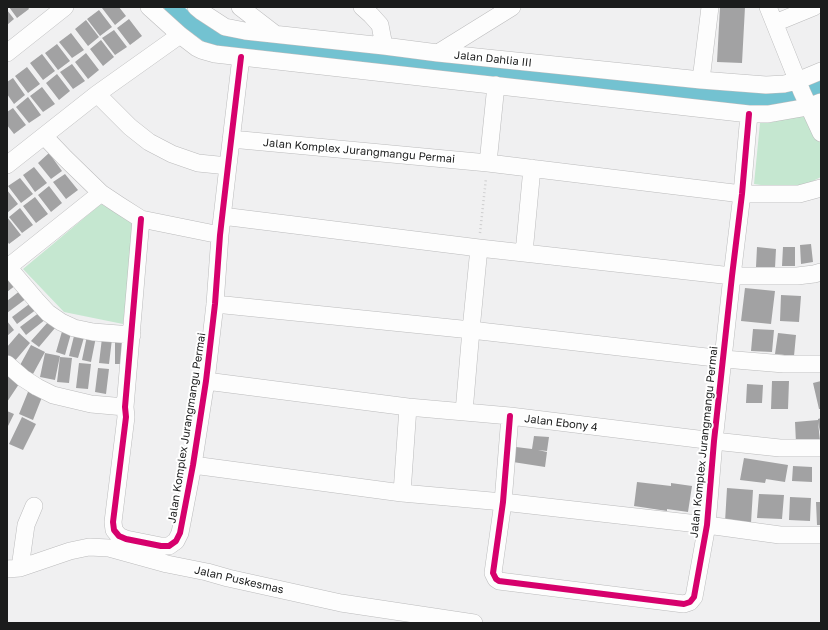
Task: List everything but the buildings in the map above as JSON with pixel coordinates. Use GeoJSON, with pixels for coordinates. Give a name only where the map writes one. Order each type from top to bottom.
{"type":"FeatureCollection","features":[{"type":"Feature","properties":{"kind":"street"},"geometry":{"type":"LineString","coordinates":[[7,53],[65,7]]}},
{"type":"Feature","properties":{"kind":"street"},"geometry":{"type":"LineString","coordinates":[[149,7],[180,35],[201,50],[215,54],[749,114],[768,114],[807,97],[821,71]]}},
{"type":"Feature","properties":{"kind":"street"},"geometry":{"type":"LineString","coordinates":[[240,7],[275,34]]}},
{"type":"Feature","properties":{"kind":"street"},"geometry":{"type":"LineString","coordinates":[[362,7],[380,25],[384,46]]}},
{"type":"Feature","properties":{"kind":"street"},"geometry":{"type":"LineString","coordinates":[[438,53],[512,7]]}},
{"type":"Feature","properties":{"kind":"street"},"geometry":{"type":"LineString","coordinates":[[701,80],[710,7]]}},
{"type":"Feature","properties":{"kind":"street"},"geometry":{"type":"LineString","coordinates":[[768,7],[821,133]]}},
{"type":"Feature","properties":{"kind":"street"},"geometry":{"type":"LineString","coordinates":[[775,23],[814,7]]}},
{"type":"Feature","properties":{"kind":"street","name":"Jalan Dahlia III"},"geometry":{"type":"LineString","coordinates":[[202,9],[225,27],[245,31],[438,53],[701,80],[766,85],[784,84],[807,97]]}},
{"type":"Feature","properties":{"kind":"street"},"geometry":{"type":"LineString","coordinates":[[7,165],[97,94],[180,35]]}},
{"type":"Feature","properties":{"kind":"street","name":"Jalan Komplex Jurangmangu Permai"},"geometry":{"type":"LineString","coordinates":[[141,219],[125,407],[126,417],[113,522],[114,530],[119,536],[126,539],[161,546],[169,546],[176,541],[180,534],[193,465],[206,381],[215,304],[220,235],[240,57]]}},
{"type":"Feature","properties":{"kind":"street"},"geometry":{"type":"LineString","coordinates":[[488,163],[496,85]]}},
{"type":"Feature","properties":{"kind":"street"},"geometry":{"type":"LineString","coordinates":[[97,94],[130,127],[149,142],[172,154],[198,163],[228,166]]}},
{"type":"Feature","properties":{"kind":"street","name":"Jalan Komplex Jurangmangu Permai"},"geometry":{"type":"LineString","coordinates":[[510,416],[503,502],[492,573],[494,577],[498,581],[684,604],[690,602],[694,597],[708,525],[714,441],[742,194],[749,114]]}},
{"type":"Feature","properties":{"kind":"street"},"geometry":{"type":"LineString","coordinates":[[44,136],[101,193],[141,219],[220,235]]}},
{"type":"Feature","properties":{"kind":"street","name":"Jalan Komplex Jurangmangu Permai"},"geometry":{"type":"LineString","coordinates":[[231,139],[488,163],[742,194],[799,194],[821,188]]}},
{"type":"Feature","properties":{"kind":"street"},"geometry":{"type":"LineString","coordinates":[[524,253],[532,168]]}},
{"type":"Feature","properties":{"kind":"street"},"geometry":{"type":"LineString","coordinates":[[101,193],[8,268],[48,313],[61,322],[74,328],[93,332],[132,335]]}},
{"type":"Feature","properties":{"kind":"street"},"geometry":{"type":"LineString","coordinates":[[222,216],[479,248],[732,276],[797,276],[821,272]]}},
{"type":"Feature","properties":{"kind":"street"},"geometry":{"type":"LineString","coordinates":[[464,412],[470,330],[479,248]]}},
{"type":"Feature","properties":{"kind":"street","name":"Jalan Komplex Jurangmangu Permai"},"geometry":{"type":"LineString","coordinates":[[215,304],[470,330],[724,359],[784,364],[821,364]]}},
{"type":"Feature","properties":{"kind":"street"},"geometry":{"type":"LineString","coordinates":[[7,364],[23,378],[53,395],[91,404],[125,407]]}},
{"type":"Feature","properties":{"kind":"street","name":"Jalan Ebony 4"},"geometry":{"type":"LineString","coordinates":[[206,381],[408,407],[510,416],[714,441],[780,448],[821,448]]}},
{"type":"Feature","properties":{"kind":"street"},"geometry":{"type":"LineString","coordinates":[[402,492],[408,407]]}},
{"type":"Feature","properties":{"kind":"street","name":"Jalan Komplex Jurangmangu Permai"},"geometry":{"type":"LineString","coordinates":[[193,465],[402,492],[708,525],[780,535],[821,535]]}},
{"type":"Feature","properties":{"kind":"street"},"geometry":{"type":"LineString","coordinates":[[14,568],[26,525],[34,506]]}},
{"type":"Feature","properties":{"kind":"street","name":"Jalan Puskesmas"},"geometry":{"type":"LineString","coordinates":[[14,568],[70,550],[90,547],[109,548],[167,564],[341,603],[474,623]]}},
{"type":"Feature","properties":{"kind":"path"},"geometry":{"type":"LineString","coordinates":[[479,248],[488,163]]}},
{"type":"Feature","properties":{"kind":"green space"},"geometry":{"type":"Polygon","coordinates":[[[809,112],[821,140],[821,177],[795,190],[754,184],[760,123],[769,123],[809,112]]]}},
{"type":"Feature","properties":{"kind":"green space"},"geometry":{"type":"Polygon","coordinates":[[[101,204],[135,223],[123,324],[64,312],[23,269],[101,204]]]}},
{"type":"Feature","properties":{"kind":"waterway"},"geometry":{"type":"LineString","coordinates":[[172,7],[208,35],[230,42],[772,101],[785,100],[821,86]]}},
{"type":"Feature","properties":{"kind":"cycle path"},"geometry":{"type":"LineString","coordinates":[[141,219],[125,407],[126,417],[113,522],[114,530],[119,536],[126,539],[161,546],[169,546],[176,541],[180,533],[193,465],[206,381],[215,304],[220,235],[241,57]]}},
{"type":"Feature","properties":{"kind":"cycle path"},"geometry":{"type":"LineString","coordinates":[[510,416],[503,502],[493,573],[496,579],[499,581],[684,604],[690,602],[694,597],[707,525],[714,441],[742,194],[749,114]]}}]}
